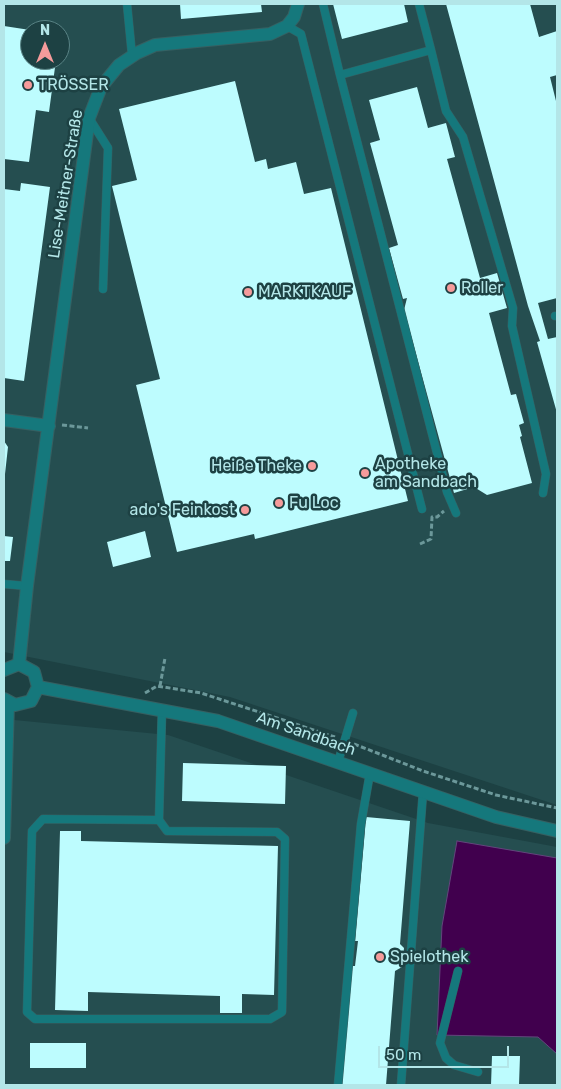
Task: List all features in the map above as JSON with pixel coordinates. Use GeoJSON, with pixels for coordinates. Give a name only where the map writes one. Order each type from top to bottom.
{"type":"FeatureCollection","features":[{"type":"Feature","properties":{"kind":"street"},"geometry":{"type":"LineString","coordinates":[[287,26],[294,17],[298,4]]}},
{"type":"Feature","properties":{"kind":"street","name":"Lise-Meitner-Straße"},"geometry":{"type":"LineString","coordinates":[[19,664],[27,586],[89,118],[100,87],[108,76],[132,55],[155,45],[270,34],[287,26]]}},
{"type":"Feature","properties":{"kind":"street"},"geometry":{"type":"LineString","coordinates":[[4,420],[49,425]]}},
{"type":"Feature","properties":{"kind":"street"},"geometry":{"type":"LineString","coordinates":[[4,670],[19,664],[34,672],[38,687],[30,701],[15,705],[6,701],[4,838]]}},
{"type":"Feature","properties":{"kind":"street","name":"Am Sandbach"},"geometry":{"type":"LineString","coordinates":[[38,687],[218,721],[496,817],[557,831]]}},
{"type":"Feature","properties":{"kind":"lane"},"geometry":{"type":"LineString","coordinates":[[127,4],[132,55]]}},
{"type":"Feature","properties":{"kind":"lane"},"geometry":{"type":"LineString","coordinates":[[323,4],[447,492],[456,513]]}},
{"type":"Feature","properties":{"kind":"lane"},"geometry":{"type":"LineString","coordinates":[[419,4],[446,110],[463,137],[513,308],[512,326],[546,474],[543,493]]}},
{"type":"Feature","properties":{"kind":"lane"},"geometry":{"type":"LineString","coordinates":[[287,26],[301,34],[422,509]]}},
{"type":"Feature","properties":{"kind":"lane"},"geometry":{"type":"LineString","coordinates":[[340,75],[431,50]]}},
{"type":"Feature","properties":{"kind":"lane"},"geometry":{"type":"LineString","coordinates":[[89,118],[108,148],[102,289]]}},
{"type":"Feature","properties":{"kind":"lane"},"geometry":{"type":"LineString","coordinates":[[4,584],[27,586]]}},
{"type":"Feature","properties":{"kind":"lane"},"geometry":{"type":"LineString","coordinates":[[159,820],[44,819],[32,831],[27,1012],[35,1019],[270,1019],[282,1012],[285,839],[277,832],[167,831],[159,820],[162,710]]}},
{"type":"Feature","properties":{"kind":"lane"},"geometry":{"type":"LineString","coordinates":[[338,762],[353,713]]}},
{"type":"Feature","properties":{"kind":"lane"},"geometry":{"type":"LineString","coordinates":[[338,1085],[361,824],[370,774]]}},
{"type":"Feature","properties":{"kind":"lane"},"geometry":{"type":"LineString","coordinates":[[401,1085],[423,792]]}},
{"type":"Feature","properties":{"kind":"lane"},"geometry":{"type":"LineString","coordinates":[[458,971],[440,1043],[446,1058],[454,1065],[478,1072]]}},
{"type":"Feature","properties":{"kind":"path"},"geometry":{"type":"LineString","coordinates":[[49,425],[88,428]]}},
{"type":"Feature","properties":{"kind":"path"},"geometry":{"type":"LineString","coordinates":[[420,544],[431,539],[432,517],[437,517],[444,511]]}},
{"type":"Feature","properties":{"kind":"path"},"geometry":{"type":"LineString","coordinates":[[160,686],[165,658]]}},
{"type":"Feature","properties":{"kind":"shaded area"},"geometry":{"type":"Polygon","coordinates":[[[4,4],[557,4],[557,805],[230,697],[4,652],[4,4]]]}},
{"type":"Feature","properties":{"kind":"shaded area"},"geometry":{"type":"Polygon","coordinates":[[[4,719],[168,735],[428,823],[557,847],[557,1085],[4,1085],[4,719]]]}},
{"type":"Feature","properties":{"kind":"shaded area"},"geometry":{"type":"Polygon","coordinates":[[[457,841],[557,858],[557,1054],[538,1037],[437,1035],[442,926],[457,841]]]}},
{"type":"Feature","properties":{"kind":"building"},"geometry":{"type":"Polygon","coordinates":[[[180,4],[261,4],[262,12],[181,19],[180,4]]]}},
{"type":"Feature","properties":{"kind":"building"},"geometry":{"type":"Polygon","coordinates":[[[333,4],[404,4],[408,22],[342,39],[333,4]]]}},
{"type":"Feature","properties":{"kind":"building"},"geometry":{"type":"Polygon","coordinates":[[[446,4],[530,4],[539,37],[557,31],[557,75],[550,77],[557,105],[557,298],[538,303],[548,339],[557,337],[557,413],[537,342],[540,341],[528,306],[446,4]]]}},
{"type":"Feature","properties":{"kind":"building","name":"TRÖSSER"},"geometry":{"type":"Polygon","coordinates":[[[4,26],[20,28],[20,70],[55,70],[49,112],[36,110],[29,162],[4,159],[4,26]]]}},
{"type":"Feature","properties":{"kind":"building","name":"MARKTKAUF"},"geometry":{"type":"Polygon","coordinates":[[[235,81],[255,162],[266,159],[268,169],[296,162],[304,194],[331,188],[408,501],[255,539],[254,534],[177,552],[136,385],[160,379],[112,186],[137,180],[119,109],[235,81]]]}},
{"type":"Feature","properties":{"kind":"building","name":"Roller"},"geometry":{"type":"Polygon","coordinates":[[[417,87],[428,128],[446,123],[455,157],[447,159],[480,278],[497,273],[507,308],[489,313],[511,395],[516,394],[524,423],[519,425],[522,436],[520,437],[532,483],[487,495],[474,487],[454,493],[404,310],[407,298],[403,299],[389,248],[398,245],[370,143],[380,140],[369,100],[417,87]]]}},
{"type":"Feature","properties":{"kind":"building"},"geometry":{"type":"Polygon","coordinates":[[[21,183],[50,187],[24,381],[4,378],[4,189],[20,191],[21,183]]]}},
{"type":"Feature","properties":{"kind":"building"},"geometry":{"type":"Polygon","coordinates":[[[4,441],[8,447],[5,474],[4,474],[4,441]]]}},
{"type":"Feature","properties":{"kind":"building"},"geometry":{"type":"Polygon","coordinates":[[[145,531],[151,557],[113,567],[107,542],[145,531]]]}},
{"type":"Feature","properties":{"kind":"building"},"geometry":{"type":"Polygon","coordinates":[[[4,536],[13,537],[10,561],[4,561],[4,536]]]}},
{"type":"Feature","properties":{"kind":"building"},"geometry":{"type":"Polygon","coordinates":[[[183,763],[286,766],[285,804],[182,801],[183,763]]]}},
{"type":"Feature","properties":{"kind":"building","name":"Spielothek"},"geometry":{"type":"Polygon","coordinates":[[[366,817],[410,821],[400,944],[404,948],[402,967],[395,971],[386,1085],[341,1085],[351,966],[355,966],[358,941],[355,941],[366,817]]]}},
{"type":"Feature","properties":{"kind":"building"},"geometry":{"type":"Polygon","coordinates":[[[60,831],[81,831],[81,841],[278,846],[274,995],[242,994],[242,1013],[220,1013],[220,996],[88,992],[88,1011],[55,1010],[60,831]]]}},
{"type":"Feature","properties":{"kind":"building"},"geometry":{"type":"Polygon","coordinates":[[[30,1043],[86,1043],[86,1068],[30,1068],[30,1043]]]}},
{"type":"Feature","properties":{"kind":"building"},"geometry":{"type":"Polygon","coordinates":[[[492,1056],[520,1056],[519,1085],[491,1085],[492,1056]]]}},
{"type":"Feature","properties":{"kind":"place","name":"TRÖSSER"},"geometry":{"type":"Point","coordinates":[28,85]}},
{"type":"Feature","properties":{"kind":"place","name":"Roller"},"geometry":{"type":"Point","coordinates":[451,288]}},
{"type":"Feature","properties":{"kind":"place","name":"MARKTKAUF"},"geometry":{"type":"Point","coordinates":[248,292]}},
{"type":"Feature","properties":{"kind":"place","name":"Heiße Theke"},"geometry":{"type":"Point","coordinates":[312,466]}},
{"type":"Feature","properties":{"kind":"place","name":"Apotheke am Sandbach"},"geometry":{"type":"Point","coordinates":[365,473]}},
{"type":"Feature","properties":{"kind":"place","name":"Fu Loc"},"geometry":{"type":"Point","coordinates":[279,503]}},
{"type":"Feature","properties":{"kind":"place","name":"ado's Feinkost"},"geometry":{"type":"Point","coordinates":[245,510]}},
{"type":"Feature","properties":{"kind":"place","name":"Spielothek"},"geometry":{"type":"Point","coordinates":[380,957]}}]}
